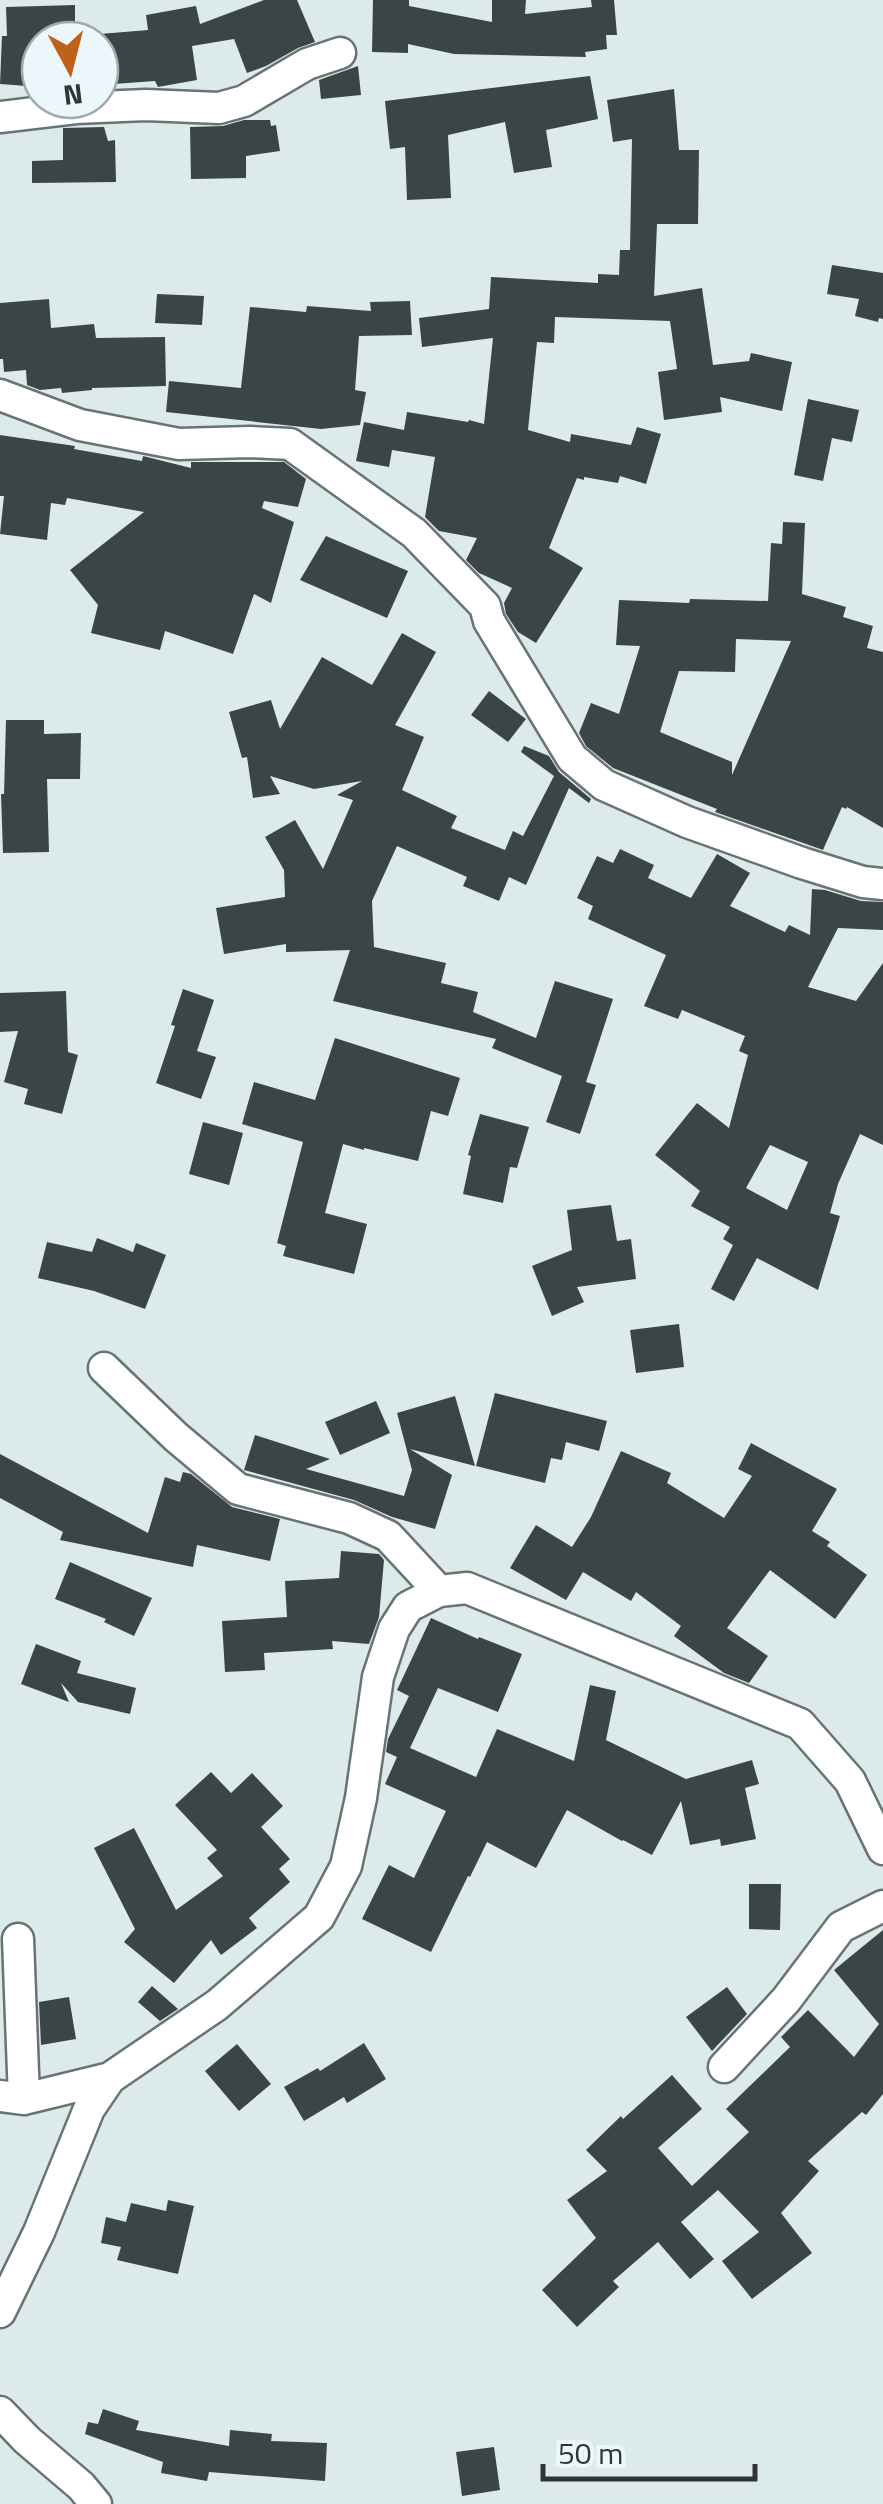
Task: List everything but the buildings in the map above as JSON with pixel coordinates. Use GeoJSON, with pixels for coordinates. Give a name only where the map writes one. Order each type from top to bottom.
{"type":"FeatureCollection","features":[{"type":"Feature","properties":{"kind":"street"},"geometry":{"type":"LineString","coordinates":[[0,117],[146,105],[219,108],[244,101],[308,64],[340,54]]}},
{"type":"Feature","properties":{"kind":"street"},"geometry":{"type":"LineString","coordinates":[[0,395],[80,425],[179,444],[290,444],[414,534],[485,606],[490,621],[572,758],[604,785],[686,822],[832,872],[883,884]]}},
{"type":"Feature","properties":{"kind":"street"},"geometry":{"type":"LineString","coordinates":[[104,1368],[176,1438],[238,1489],[349,1518],[388,1536],[439,1591]]}},
{"type":"Feature","properties":{"kind":"street"},"geometry":{"type":"LineString","coordinates":[[0,2312],[39,2232],[89,2109],[110,2078],[217,2005],[320,1917],[346,1866],[361,1798],[378,1677],[394,1629],[408,1607],[439,1591],[467,1588],[800,1724],[850,1781],[883,1849]]}},
{"type":"Feature","properties":{"kind":"street"},"geometry":{"type":"LineString","coordinates":[[724,2067],[786,2000],[841,1927],[883,1906]]}},
{"type":"Feature","properties":{"kind":"street"},"geometry":{"type":"LineString","coordinates":[[18,1939],[12,2098],[110,2078]]}},
{"type":"Feature","properties":{"kind":"street"},"geometry":{"type":"LineString","coordinates":[[0,2412],[96,2504]]}}]}
